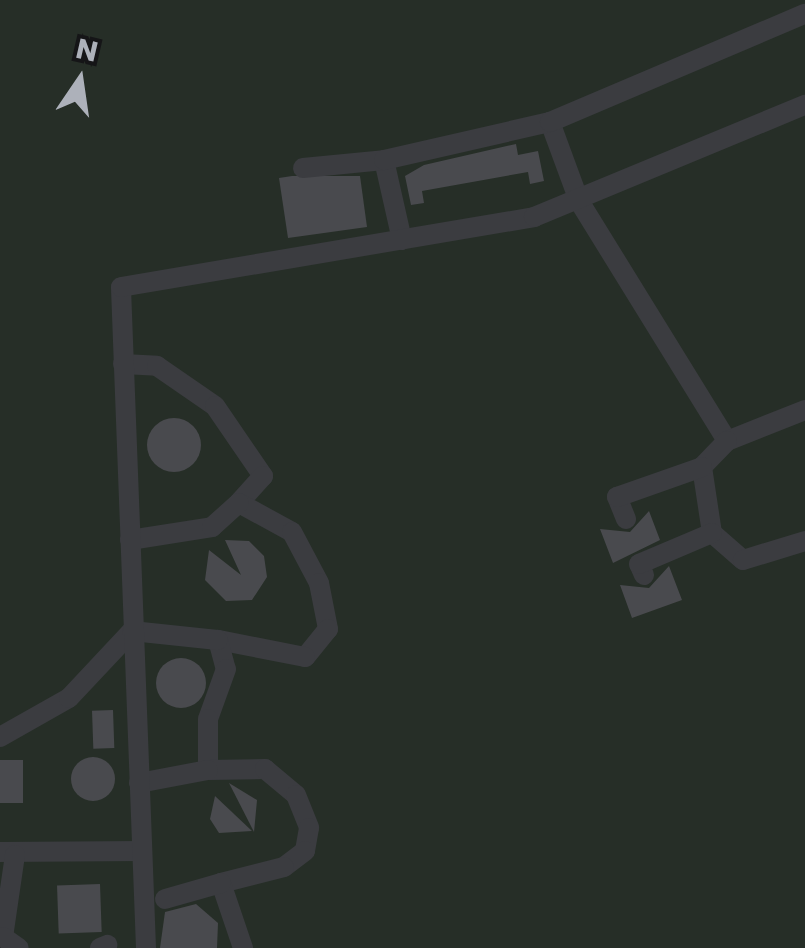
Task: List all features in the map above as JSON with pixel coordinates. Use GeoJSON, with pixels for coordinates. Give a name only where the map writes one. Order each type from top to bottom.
{"type":"FeatureCollection","features":[{"type":"Feature","properties":{"kind":"lane"},"geometry":{"type":"LineString","coordinates":[[303,168],[384,160],[550,122],[805,14]]}},
{"type":"Feature","properties":{"kind":"lane"},"geometry":{"type":"LineString","coordinates":[[146,948],[120,287],[402,240],[579,200],[805,105]]}},
{"type":"Feature","properties":{"kind":"lane"},"geometry":{"type":"LineString","coordinates":[[550,122],[579,200],[727,442]]}},
{"type":"Feature","properties":{"kind":"lane"},"geometry":{"type":"LineString","coordinates":[[384,160],[402,240]]}},
{"type":"Feature","properties":{"kind":"lane"},"geometry":{"type":"LineString","coordinates":[[124,364],[157,366],[215,406],[263,476],[212,527],[130,540]]}},
{"type":"Feature","properties":{"kind":"lane"},"geometry":{"type":"LineString","coordinates":[[626,519],[617,497],[702,467],[727,442],[805,410]]}},
{"type":"Feature","properties":{"kind":"lane"},"geometry":{"type":"LineString","coordinates":[[702,467],[712,533],[743,560],[805,541]]}},
{"type":"Feature","properties":{"kind":"lane"},"geometry":{"type":"LineString","coordinates":[[132,631],[218,640],[305,656],[328,630],[319,583],[292,532],[239,503]]}},
{"type":"Feature","properties":{"kind":"lane"},"geometry":{"type":"LineString","coordinates":[[644,575],[640,564],[712,533]]}},
{"type":"Feature","properties":{"kind":"lane"},"geometry":{"type":"LineString","coordinates":[[0,737],[69,698],[132,631]]}},
{"type":"Feature","properties":{"kind":"lane"},"geometry":{"type":"LineString","coordinates":[[208,770],[208,720],[226,669],[218,640]]}},
{"type":"Feature","properties":{"kind":"lane"},"geometry":{"type":"LineString","coordinates":[[140,783],[208,770],[265,769],[296,795],[309,828],[305,851],[284,868],[165,899]]}},
{"type":"Feature","properties":{"kind":"lane"},"geometry":{"type":"LineString","coordinates":[[19,948],[2,938],[7,853],[142,851]]}},
{"type":"Feature","properties":{"kind":"lane"},"geometry":{"type":"LineString","coordinates":[[221,883],[243,948]]}},
{"type":"Feature","properties":{"kind":"shaded area"},"geometry":{"type":"Polygon","coordinates":[[[0,0],[805,0],[805,948],[0,948],[0,0]]]}},
{"type":"Feature","properties":{"kind":"building"},"geometry":{"type":"Polygon","coordinates":[[[516,144],[518,155],[538,151],[544,181],[530,184],[528,172],[422,191],[424,203],[411,205],[405,176],[424,165],[516,144]]]}},
{"type":"Feature","properties":{"kind":"building"},"geometry":{"type":"Polygon","coordinates":[[[360,176],[367,227],[288,238],[279,178],[360,176]]]}},
{"type":"Feature","properties":{"kind":"building"},"geometry":{"type":"Polygon","coordinates":[[[174,418],[193,426],[201,445],[193,464],[174,472],[155,464],[147,445],[155,426],[174,418]]]}},
{"type":"Feature","properties":{"kind":"building"},"geometry":{"type":"Polygon","coordinates":[[[649,511],[660,540],[613,563],[600,529],[630,532],[649,511]]]}},
{"type":"Feature","properties":{"kind":"building"},"geometry":{"type":"Polygon","coordinates":[[[225,540],[249,541],[264,556],[267,577],[252,600],[226,601],[205,580],[209,550],[241,575],[225,540]]]}},
{"type":"Feature","properties":{"kind":"building"},"geometry":{"type":"Polygon","coordinates":[[[669,566],[682,600],[632,618],[620,585],[649,588],[669,566]]]}},
{"type":"Feature","properties":{"kind":"building"},"geometry":{"type":"Polygon","coordinates":[[[181,658],[199,665],[206,683],[199,701],[181,708],[163,701],[156,683],[163,665],[181,658]]]}},
{"type":"Feature","properties":{"kind":"building"},"geometry":{"type":"Polygon","coordinates":[[[113,710],[114,748],[93,749],[92,711],[113,710]]]}},
{"type":"Feature","properties":{"kind":"building"},"geometry":{"type":"Polygon","coordinates":[[[93,757],[109,763],[115,779],[109,795],[93,801],[77,795],[71,779],[77,763],[93,757]]]}},
{"type":"Feature","properties":{"kind":"building"},"geometry":{"type":"Polygon","coordinates":[[[0,760],[23,760],[23,803],[0,803],[0,760]]]}},
{"type":"Feature","properties":{"kind":"building"},"geometry":{"type":"Polygon","coordinates":[[[229,783],[257,800],[254,832],[229,783]]]}},
{"type":"Feature","properties":{"kind":"building"},"geometry":{"type":"Polygon","coordinates":[[[215,796],[252,831],[219,833],[210,819],[215,796]]]}},
{"type":"Feature","properties":{"kind":"building"},"geometry":{"type":"Polygon","coordinates":[[[100,884],[102,932],[59,933],[57,886],[100,884]]]}},
{"type":"Feature","properties":{"kind":"building"},"geometry":{"type":"Polygon","coordinates":[[[196,904],[218,923],[217,948],[160,948],[165,912],[196,904]]]}}]}
